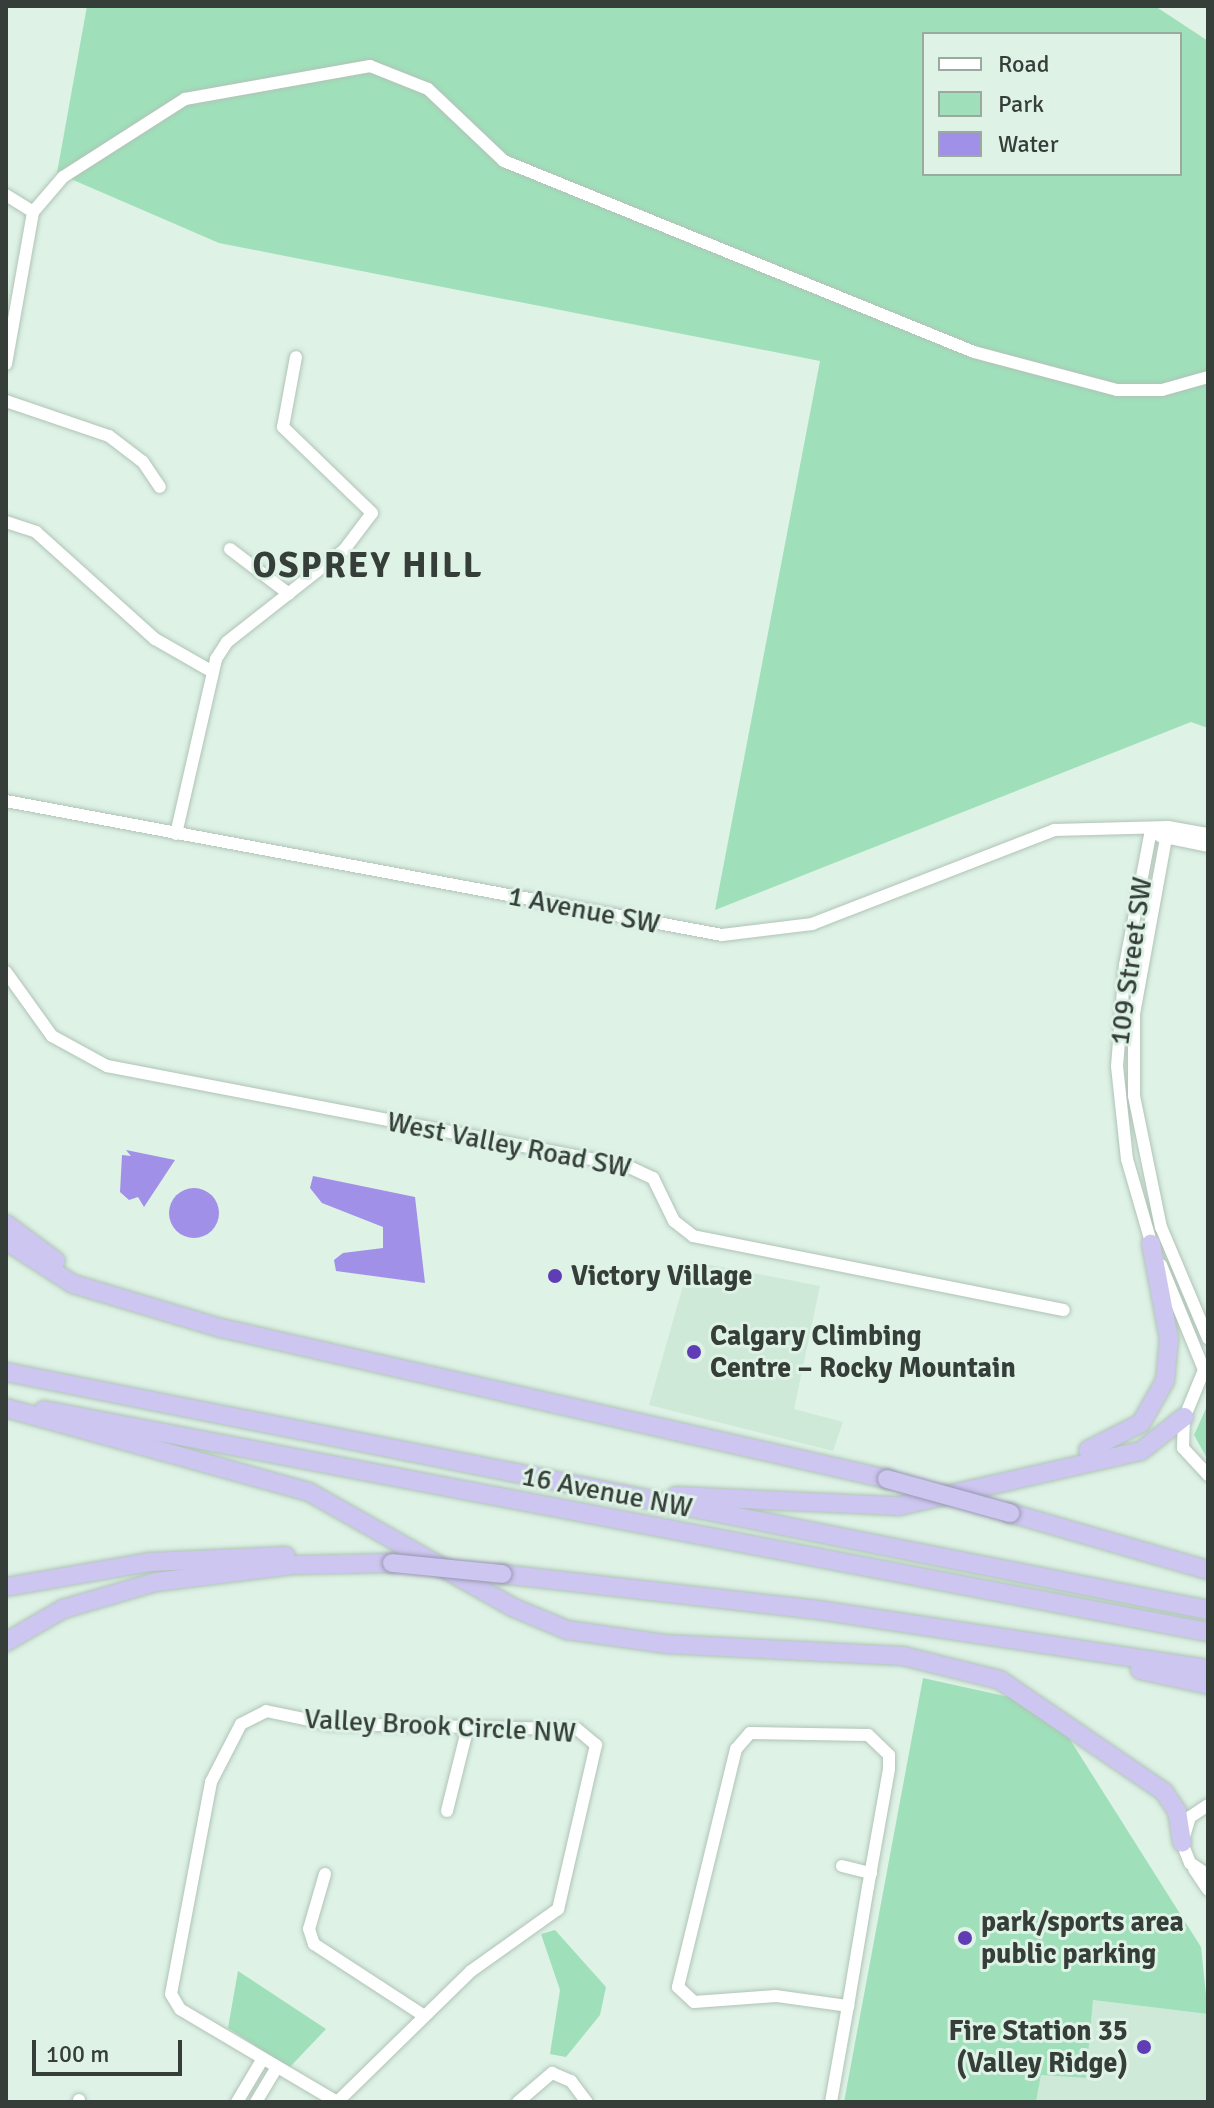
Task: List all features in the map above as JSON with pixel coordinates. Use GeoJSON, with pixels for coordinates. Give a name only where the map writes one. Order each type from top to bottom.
{"type":"FeatureCollection","features":[{"type":"Feature","properties":{"kind":"highway"},"geometry":{"type":"LineString","coordinates":[[6,1224],[120,1300]]}},
{"type":"Feature","properties":{"kind":"highway"},"geometry":{"type":"LineString","coordinates":[[6,1241],[73,1284],[120,1300],[887,1479],[1200,1562]]}},
{"type":"Feature","properties":{"kind":"highway"},"geometry":{"type":"LineString","coordinates":[[1038,1474],[1130,1432],[1161,1395],[1169,1339],[1151,1244]]}},
{"type":"Feature","properties":{"kind":"highway","name":"16 Avenue NW"},"geometry":{"type":"LineString","coordinates":[[6,1372],[1208,1610]]}},
{"type":"Feature","properties":{"kind":"highway"},"geometry":{"type":"LineString","coordinates":[[6,1405],[309,1492],[512,1607],[567,1630],[665,1644],[903,1656],[1000,1680],[1164,1792],[1177,1811],[1182,1843]]}},
{"type":"Feature","properties":{"kind":"highway","name":"16 Avenue NW"},"geometry":{"type":"LineString","coordinates":[[6,1405],[1208,1632]]}},
{"type":"Feature","properties":{"kind":"highway"},"geometry":{"type":"LineString","coordinates":[[613,1492],[899,1506],[1141,1451],[1186,1413]]}},
{"type":"Feature","properties":{"kind":"highway"},"geometry":{"type":"LineString","coordinates":[[6,1587],[234,1556],[392,1563],[825,1611],[1187,1673],[1208,1685]]}},
{"type":"Feature","properties":{"kind":"highway"},"geometry":{"type":"LineString","coordinates":[[6,1642],[63,1609],[156,1582],[295,1565],[392,1563]]}},
{"type":"Feature","properties":{"kind":"highway"},"geometry":{"type":"LineString","coordinates":[[1187,1673],[1208,1669]]}},
{"type":"Feature","properties":{"kind":"street"},"geometry":{"type":"LineString","coordinates":[[6,364],[33,212],[63,177],[185,99],[370,66],[428,89],[504,161],[974,352],[1117,390],[1162,390],[1208,377]]}},
{"type":"Feature","properties":{"kind":"street"},"geometry":{"type":"LineString","coordinates":[[6,195],[33,212]]}},
{"type":"Feature","properties":{"kind":"street"},"geometry":{"type":"LineString","coordinates":[[176,834],[211,671],[227,642],[344,550],[372,513],[283,427],[296,357]]}},
{"type":"Feature","properties":{"kind":"street"},"geometry":{"type":"LineString","coordinates":[[6,401],[109,436],[143,462],[160,487]]}},
{"type":"Feature","properties":{"kind":"street"},"geometry":{"type":"LineString","coordinates":[[6,522],[36,532],[155,639],[211,671]]}},
{"type":"Feature","properties":{"kind":"street"},"geometry":{"type":"LineString","coordinates":[[230,549],[289,594]]}},
{"type":"Feature","properties":{"kind":"street","name":"1 Avenue SW"},"geometry":{"type":"LineString","coordinates":[[6,801],[742,935],[812,924],[1036,834],[1086,826],[1151,830]]}},
{"type":"Feature","properties":{"kind":"street"},"geometry":{"type":"LineString","coordinates":[[1151,830],[1208,846]]}},
{"type":"Feature","properties":{"kind":"street","name":"109 Street SW"},"geometry":{"type":"LineString","coordinates":[[1151,830],[1117,1047],[1127,1159],[1151,1244],[1204,1370],[1186,1413]]}},
{"type":"Feature","properties":{"kind":"street"},"geometry":{"type":"LineString","coordinates":[[1167,833],[1208,834]]}},
{"type":"Feature","properties":{"kind":"street","name":"109 Street SW"},"geometry":{"type":"LineString","coordinates":[[1167,833],[1134,1014],[1134,1096],[1161,1227],[1208,1338]]}},
{"type":"Feature","properties":{"kind":"street","name":"West Valley Road SW"},"geometry":{"type":"LineString","coordinates":[[6,972],[52,1036],[107,1066],[627,1166],[653,1178],[674,1221],[693,1236],[1064,1310]]}},
{"type":"Feature","properties":{"kind":"street"},"geometry":{"type":"LineString","coordinates":[[1208,1393],[1186,1413],[1183,1448],[1208,1487]]}},
{"type":"Feature","properties":{"kind":"street"},"geometry":{"type":"LineString","coordinates":[[1196,1467],[1208,1475]]}},
{"type":"Feature","properties":{"kind":"street","name":"Valley Brook Circle NW"},"geometry":{"type":"LineString","coordinates":[[261,1711],[328,1724],[468,1727],[577,1729],[591,1736],[596,1752],[558,1909],[423,2015],[342,2100],[327,2101],[180,2009],[171,1994],[221,1755],[248,1716],[261,1711]]}},
{"type":"Feature","properties":{"kind":"street"},"geometry":{"type":"LineString","coordinates":[[447,1811],[468,1727]]}},
{"type":"Feature","properties":{"kind":"street"},"geometry":{"type":"LineString","coordinates":[[831,2102],[848,2006],[889,1769],[884,1743],[863,1734],[758,1732],[742,1739],[678,1987],[697,2002],[764,1996],[848,2006]]}},
{"type":"Feature","properties":{"kind":"street"},"geometry":{"type":"LineString","coordinates":[[1207,1804],[1190,1817],[1182,1843],[1190,1863],[1208,1890]]}},
{"type":"Feature","properties":{"kind":"street"},"geometry":{"type":"LineString","coordinates":[[1190,1863],[1208,1875]]}},
{"type":"Feature","properties":{"kind":"street"},"geometry":{"type":"LineString","coordinates":[[842,1866],[871,1873]]}},
{"type":"Feature","properties":{"kind":"street"},"geometry":{"type":"LineString","coordinates":[[325,1874],[309,1929],[314,1944],[423,2015]]}},
{"type":"Feature","properties":{"kind":"street"},"geometry":{"type":"LineString","coordinates":[[237,2102],[262,2060]]}},
{"type":"Feature","properties":{"kind":"street"},"geometry":{"type":"LineString","coordinates":[[256,2102],[276,2069]]}},
{"type":"Feature","properties":{"kind":"street"},"geometry":{"type":"LineString","coordinates":[[518,2102],[552,2073],[571,2081],[587,2102]]}},
{"type":"Feature","properties":{"kind":"shaded area"},"geometry":{"type":"Polygon","coordinates":[[[690,1261],[820,1286],[794,1409],[843,1422],[833,1451],[649,1405],[690,1261]]]}},
{"type":"Feature","properties":{"kind":"shaded area"},"geometry":{"type":"Polygon","coordinates":[[[1093,2000],[1208,2014],[1208,2102],[1036,2102],[1041,2075],[1086,2078],[1093,2000]]]}},
{"type":"Feature","properties":{"kind":"green space"},"geometry":{"type":"Polygon","coordinates":[[[87,6],[1155,6],[1208,41],[1208,728],[1191,722],[715,910],[820,361],[219,243],[57,173],[87,6]]]}},
{"type":"Feature","properties":{"kind":"green space"},"geometry":{"type":"Polygon","coordinates":[[[1208,1404],[1208,1460],[1194,1435],[1208,1404]]]}},
{"type":"Feature","properties":{"kind":"green space"},"geometry":{"type":"Polygon","coordinates":[[[923,1678],[1032,1702],[1064,1730],[1201,1947],[1208,2014],[1093,2000],[1086,2078],[1041,2075],[1036,2102],[844,2102],[923,1678]]]}},
{"type":"Feature","properties":{"kind":"green space"},"geometry":{"type":"Polygon","coordinates":[[[555,1930],[606,1987],[600,2015],[566,2057],[550,2054],[560,1990],[541,1934],[555,1930]]]}},
{"type":"Feature","properties":{"kind":"green space"},"geometry":{"type":"Polygon","coordinates":[[[238,1971],[326,2029],[289,2068],[228,2028],[238,1971]]]}},
{"type":"Feature","properties":{"kind":"water"},"geometry":{"type":"Polygon","coordinates":[[[126,1150],[175,1160],[144,1207],[138,1197],[129,1200],[120,1192],[122,1155],[131,1156],[126,1150]]]}},
{"type":"Feature","properties":{"kind":"water"},"geometry":{"type":"Polygon","coordinates":[[[313,1176],[415,1197],[425,1283],[336,1271],[334,1260],[343,1253],[383,1248],[383,1227],[322,1203],[310,1188],[313,1176]]]}},
{"type":"Feature","properties":{"kind":"water"},"geometry":{"type":"Polygon","coordinates":[[[194,1188],[212,1195],[219,1213],[212,1231],[194,1238],[176,1231],[169,1213],[176,1195],[194,1188]]]}},
{"type":"Feature","properties":{"kind":"place","name":"Victory Village"},"geometry":{"type":"Point","coordinates":[555,1276]}},
{"type":"Feature","properties":{"kind":"place","name":"Calgary Climbing Centre – Rocky Mountain"},"geometry":{"type":"Point","coordinates":[694,1352]}},
{"type":"Feature","properties":{"kind":"place","name":"park/sports area public parking"},"geometry":{"type":"Point","coordinates":[965,1938]}},
{"type":"Feature","properties":{"kind":"place","name":"Fire Station 35 (Valley Ridge)"},"geometry":{"type":"Point","coordinates":[1144,2047]}},
{"type":"Feature","properties":{"kind":"district","name":"OSPREY HILL"},"geometry":{"type":"Point","coordinates":[368,566]}}]}
